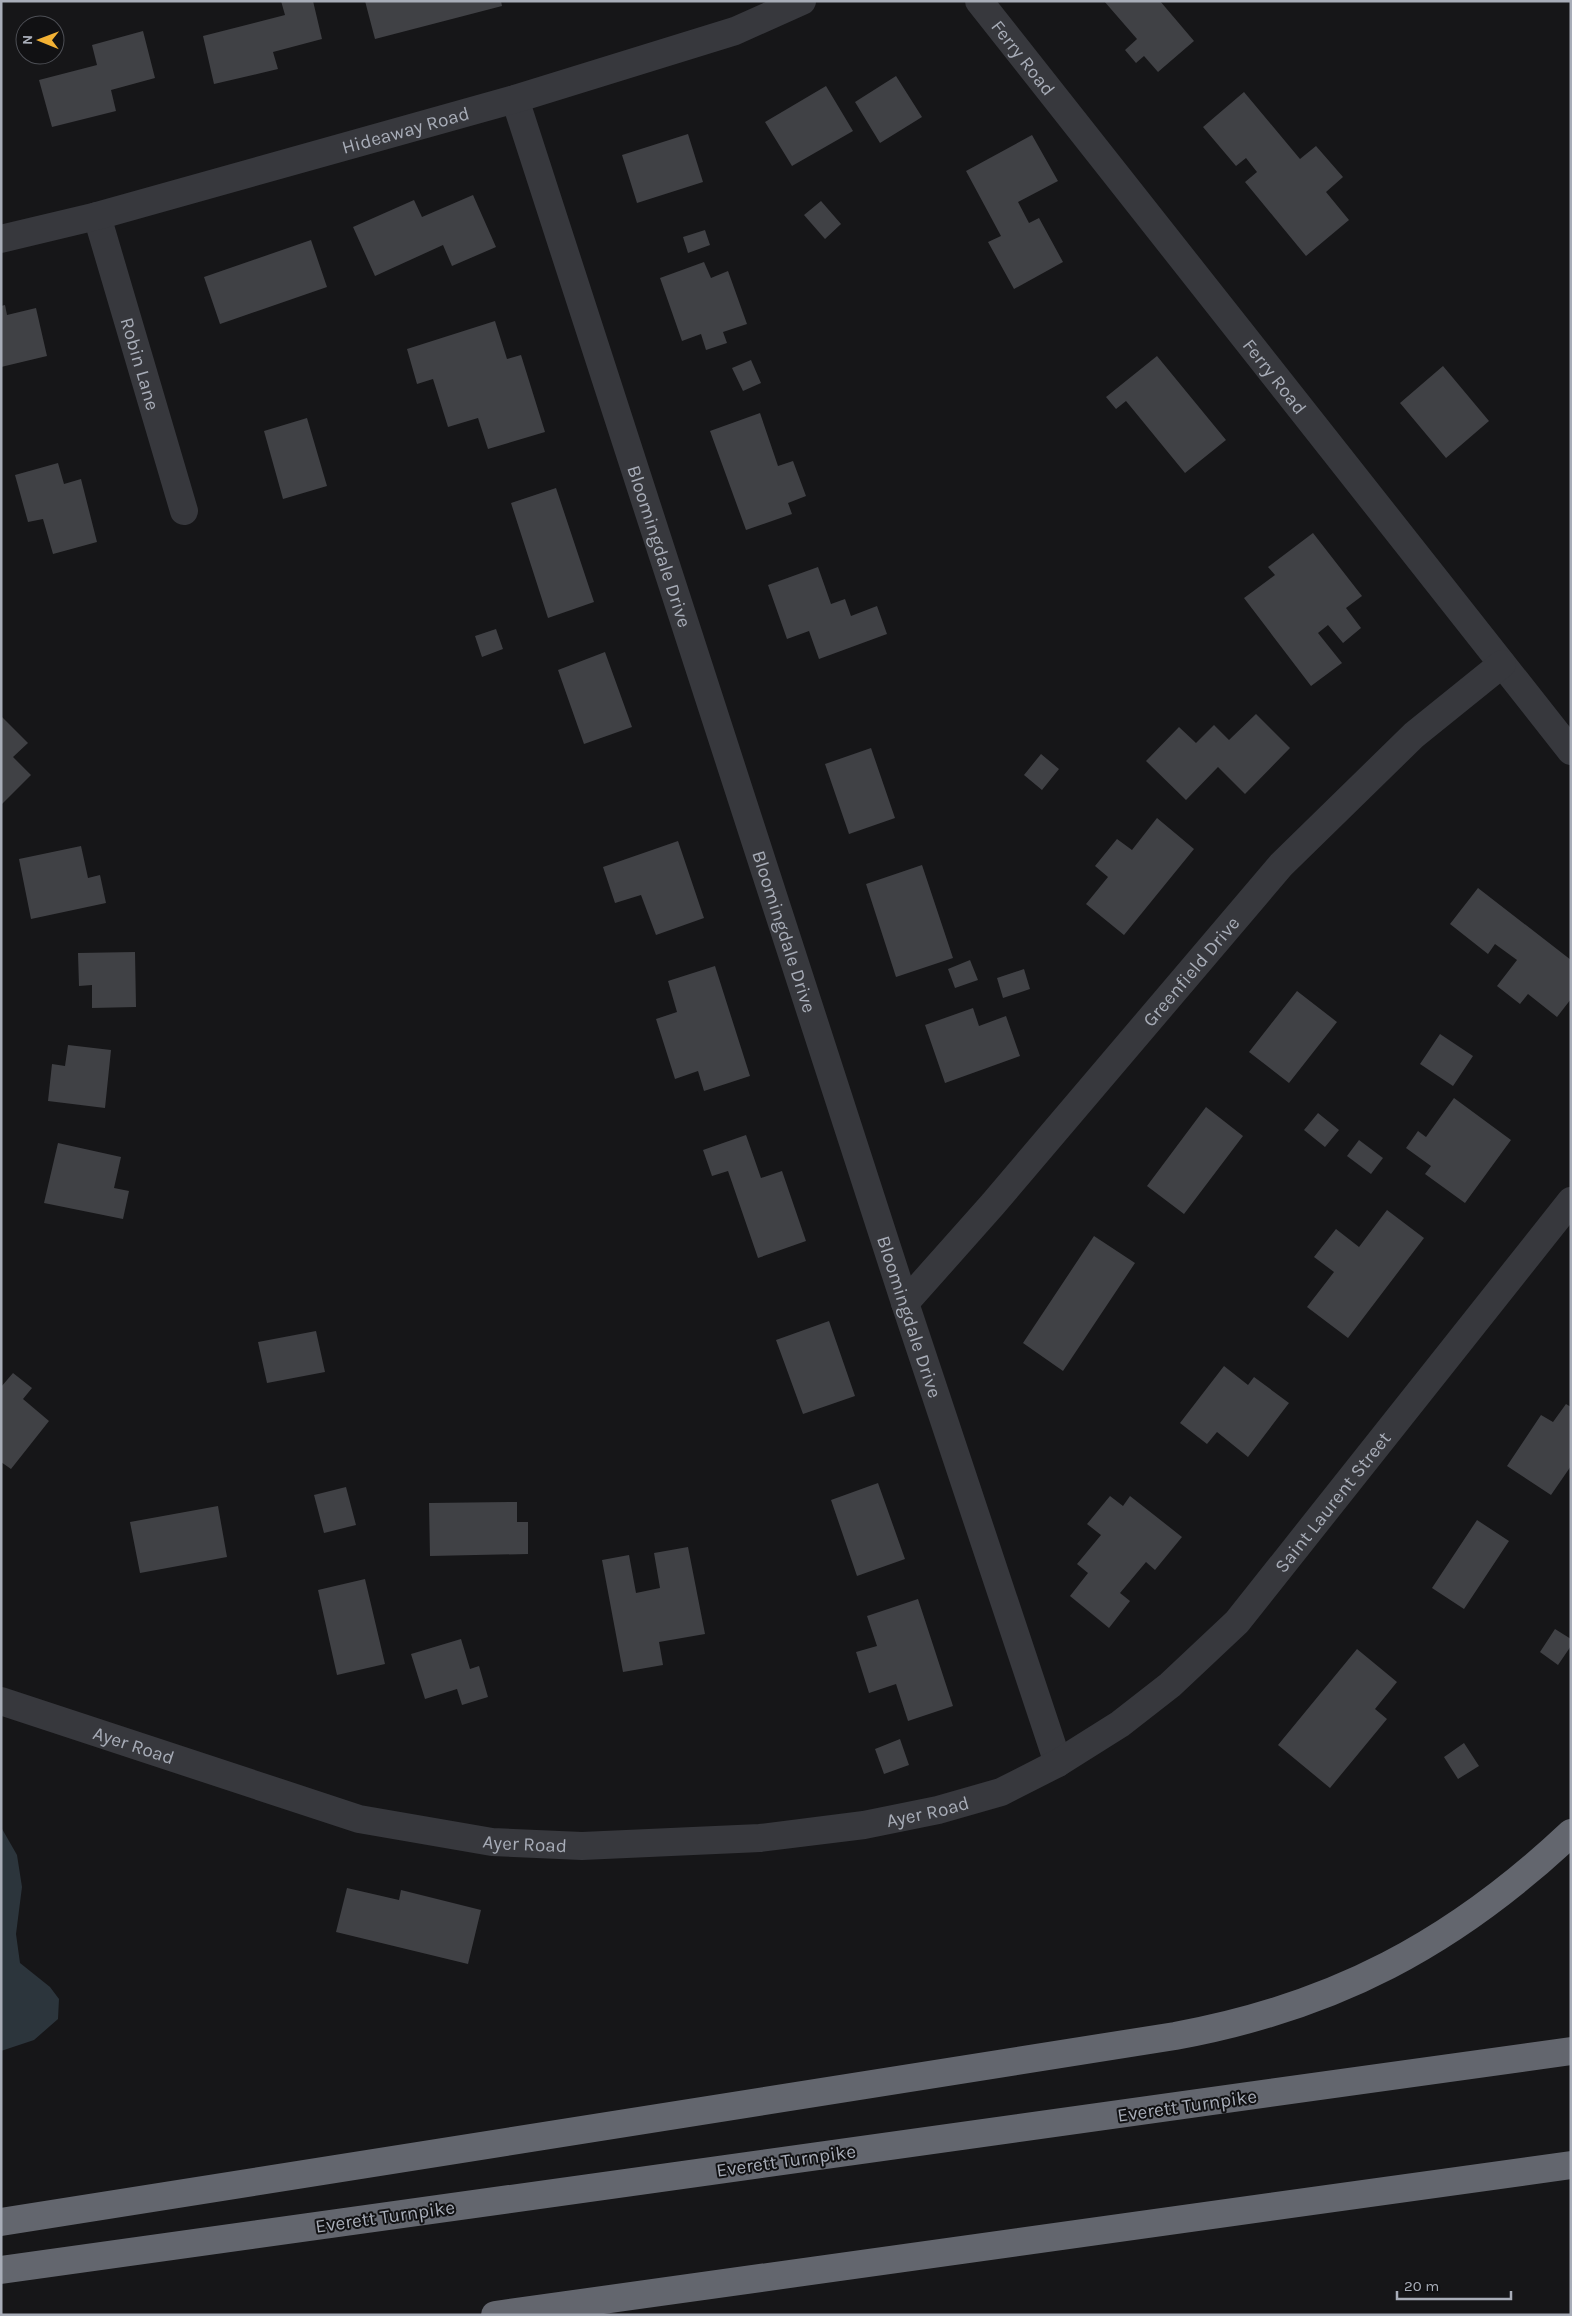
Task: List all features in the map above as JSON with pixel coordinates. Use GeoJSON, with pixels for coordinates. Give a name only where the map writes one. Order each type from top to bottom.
{"type":"FeatureCollection","features":[{"type":"Feature","properties":{"kind":"highway"},"geometry":{"type":"LineString","coordinates":[[1,2222],[1165,2037],[1230,2025],[1314,1999],[1402,1958],[1455,1927],[1492,1901],[1536,1866],[1571,1833]]}},
{"type":"Feature","properties":{"kind":"highway","name":"Everett Turnpike"},"geometry":{"type":"LineString","coordinates":[[1,2270],[1571,2051]]}},
{"type":"Feature","properties":{"kind":"highway"},"geometry":{"type":"LineString","coordinates":[[495,2315],[1571,2165]]}},
{"type":"Feature","properties":{"kind":"street","name":"Hideaway Road"},"geometry":{"type":"LineString","coordinates":[[1,239],[97,216],[515,99],[735,31],[802,1]]}},
{"type":"Feature","properties":{"kind":"street","name":"Ferry Road"},"geometry":{"type":"LineString","coordinates":[[979,1],[1571,751]]}},
{"type":"Feature","properties":{"kind":"street","name":"Bloomingdale Drive"},"geometry":{"type":"LineString","coordinates":[[515,99],[905,1303],[1058,1763]]}},
{"type":"Feature","properties":{"kind":"street","name":"Robin Lane"},"geometry":{"type":"LineString","coordinates":[[97,216],[184,511]]}},
{"type":"Feature","properties":{"kind":"street","name":"Greenfield Drive"},"geometry":{"type":"LineString","coordinates":[[905,1303],[993,1204],[1281,865],[1414,735],[1502,664]]}},
{"type":"Feature","properties":{"kind":"street","name":"Saint Laurent Street"},"geometry":{"type":"LineString","coordinates":[[1058,1763],[1120,1724],[1163,1691],[1237,1622],[1571,1202]]}},
{"type":"Feature","properties":{"kind":"street","name":"Ayer Road"},"geometry":{"type":"LineString","coordinates":[[1,1701],[359,1819],[492,1842],[582,1846],[720,1840],[760,1838],[864,1825],[938,1810],[1001,1792],[1058,1763]]}},
{"type":"Feature","properties":{"kind":"shaded area"},"geometry":{"type":"Polygon","coordinates":[[[1,1827],[17,1855],[22,1887],[16,1934],[20,1963],[50,1987],[59,1999],[58,2019],[34,2040],[1,2051],[1,1827]]]}},
{"type":"Feature","properties":{"kind":"building"},"geometry":{"type":"Polygon","coordinates":[[[281,1],[313,1],[322,39],[273,52],[278,69],[214,84],[203,36],[285,15],[281,1]]]}},
{"type":"Feature","properties":{"kind":"building"},"geometry":{"type":"Polygon","coordinates":[[[365,1],[501,1],[502,6],[375,39],[365,1]]]}},
{"type":"Feature","properties":{"kind":"building"},"geometry":{"type":"Polygon","coordinates":[[[1104,1],[1160,1],[1194,41],[1158,72],[1144,56],[1136,63],[1125,50],[1137,39],[1104,1]]]}},
{"type":"Feature","properties":{"kind":"building"},"geometry":{"type":"Polygon","coordinates":[[[143,31],[155,78],[111,90],[116,111],[52,127],[39,80],[97,65],[92,45],[143,31]]]}},
{"type":"Feature","properties":{"kind":"building"},"geometry":{"type":"Polygon","coordinates":[[[896,76],[922,117],[880,143],[855,102],[896,76]]]}},
{"type":"Feature","properties":{"kind":"building"},"geometry":{"type":"Polygon","coordinates":[[[826,86],[853,131],[792,166],[765,122],[826,86]]]}},
{"type":"Feature","properties":{"kind":"building"},"geometry":{"type":"Polygon","coordinates":[[[1244,92],[1300,159],[1316,146],[1343,177],[1326,192],[1349,220],[1306,256],[1245,182],[1257,172],[1246,158],[1236,166],[1203,127],[1244,92]]]}},
{"type":"Feature","properties":{"kind":"building"},"geometry":{"type":"Polygon","coordinates":[[[688,134],[703,182],[637,203],[622,155],[688,134]]]}},
{"type":"Feature","properties":{"kind":"building"},"geometry":{"type":"Polygon","coordinates":[[[1032,135],[1058,181],[1018,202],[1029,223],[1039,218],[1063,262],[1014,289],[988,242],[1001,236],[966,171],[1032,135]]]}},
{"type":"Feature","properties":{"kind":"building"},"geometry":{"type":"Polygon","coordinates":[[[473,195],[496,247],[452,266],[443,245],[375,276],[353,227],[414,200],[422,217],[473,195]]]}},
{"type":"Feature","properties":{"kind":"building"},"geometry":{"type":"Polygon","coordinates":[[[821,201],[841,224],[825,239],[804,215],[821,201]]]}},
{"type":"Feature","properties":{"kind":"building"},"geometry":{"type":"Polygon","coordinates":[[[705,230],[710,245],[688,253],[683,237],[705,230]]]}},
{"type":"Feature","properties":{"kind":"building"},"geometry":{"type":"Polygon","coordinates":[[[311,240],[327,287],[220,324],[204,277],[311,240]]]}},
{"type":"Feature","properties":{"kind":"building"},"geometry":{"type":"Polygon","coordinates":[[[704,262],[711,278],[728,271],[747,324],[723,332],[727,343],[706,350],[701,334],[682,341],[660,278],[704,262]]]}},
{"type":"Feature","properties":{"kind":"building"},"geometry":{"type":"Polygon","coordinates":[[[5,305],[7,315],[36,308],[47,356],[1,367],[1,306],[5,305]]]}},
{"type":"Feature","properties":{"kind":"building"},"geometry":{"type":"Polygon","coordinates":[[[495,321],[507,359],[521,355],[545,432],[488,449],[478,418],[448,427],[433,379],[417,384],[407,349],[495,321]]]}},
{"type":"Feature","properties":{"kind":"building"},"geometry":{"type":"Polygon","coordinates":[[[1157,356],[1226,440],[1185,473],[1126,401],[1116,409],[1106,397],[1157,356]]]}},
{"type":"Feature","properties":{"kind":"building"},"geometry":{"type":"Polygon","coordinates":[[[751,360],[761,383],[743,391],[732,368],[751,360]]]}},
{"type":"Feature","properties":{"kind":"building"},"geometry":{"type":"Polygon","coordinates":[[[1443,366],[1489,421],[1446,458],[1400,403],[1443,366]]]}},
{"type":"Feature","properties":{"kind":"building"},"geometry":{"type":"Polygon","coordinates":[[[760,413],[778,466],[793,461],[806,496],[788,503],[792,514],[746,530],[710,431],[760,413]]]}},
{"type":"Feature","properties":{"kind":"building"},"geometry":{"type":"Polygon","coordinates":[[[307,418],[327,486],[283,499],[264,431],[307,418]]]}},
{"type":"Feature","properties":{"kind":"building"},"geometry":{"type":"Polygon","coordinates":[[[58,463],[64,484],[81,479],[97,542],[53,554],[43,519],[28,522],[15,475],[58,463]]]}},
{"type":"Feature","properties":{"kind":"building"},"geometry":{"type":"Polygon","coordinates":[[[556,488],[594,602],[548,618],[511,503],[556,488]]]}},
{"type":"Feature","properties":{"kind":"building"},"geometry":{"type":"Polygon","coordinates":[[[1313,533],[1362,596],[1346,608],[1361,628],[1343,643],[1328,625],[1318,633],[1342,663],[1311,686],[1244,598],[1275,575],[1268,567],[1313,533]]]}},
{"type":"Feature","properties":{"kind":"building"},"geometry":{"type":"Polygon","coordinates":[[[818,567],[831,604],[845,599],[851,616],[877,606],[887,634],[819,659],[809,631],[787,639],[768,585],[818,567]]]}},
{"type":"Feature","properties":{"kind":"building"},"geometry":{"type":"Polygon","coordinates":[[[496,629],[503,649],[482,657],[475,636],[496,629]]]}},
{"type":"Feature","properties":{"kind":"building"},"geometry":{"type":"Polygon","coordinates":[[[605,652],[632,727],[584,744],[558,670],[605,652]]]}},
{"type":"Feature","properties":{"kind":"building"},"geometry":{"type":"Polygon","coordinates":[[[1256,714],[1290,748],[1245,794],[1218,767],[1186,800],[1146,761],[1179,727],[1196,743],[1214,725],[1229,740],[1256,714]]]}},
{"type":"Feature","properties":{"kind":"building"},"geometry":{"type":"Polygon","coordinates":[[[1,716],[28,743],[13,757],[31,775],[1,805],[1,716]]]}},
{"type":"Feature","properties":{"kind":"building"},"geometry":{"type":"Polygon","coordinates":[[[871,748],[895,818],[849,834],[825,764],[871,748]]]}},
{"type":"Feature","properties":{"kind":"building"},"geometry":{"type":"Polygon","coordinates":[[[1041,754],[1059,769],[1042,790],[1024,775],[1041,754]]]}},
{"type":"Feature","properties":{"kind":"building"},"geometry":{"type":"Polygon","coordinates":[[[1157,818],[1194,849],[1124,935],[1086,904],[1108,877],[1095,866],[1117,839],[1132,850],[1157,818]]]}},
{"type":"Feature","properties":{"kind":"building"},"geometry":{"type":"Polygon","coordinates":[[[678,841],[704,918],[656,935],[641,895],[615,903],[603,867],[678,841]]]}},
{"type":"Feature","properties":{"kind":"building"},"geometry":{"type":"Polygon","coordinates":[[[81,846],[88,878],[100,875],[106,903],[31,919],[19,859],[81,846]]]}},
{"type":"Feature","properties":{"kind":"building"},"geometry":{"type":"Polygon","coordinates":[[[922,865],[953,958],[896,977],[866,884],[922,865]]]}},
{"type":"Feature","properties":{"kind":"building"},"geometry":{"type":"Polygon","coordinates":[[[1478,888],[1571,960],[1571,999],[1557,1017],[1528,994],[1520,1004],[1497,986],[1517,960],[1495,944],[1488,954],[1450,924],[1478,888]]]}},
{"type":"Feature","properties":{"kind":"building"},"geometry":{"type":"Polygon","coordinates":[[[135,952],[136,1007],[92,1008],[92,985],[79,986],[78,953],[135,952]]]}},
{"type":"Feature","properties":{"kind":"building"},"geometry":{"type":"Polygon","coordinates":[[[970,960],[978,980],[955,988],[948,969],[970,960]]]}},
{"type":"Feature","properties":{"kind":"building"},"geometry":{"type":"Polygon","coordinates":[[[715,966],[750,1076],[704,1091],[698,1071],[675,1079],[656,1019],[677,1012],[668,981],[715,966]]]}},
{"type":"Feature","properties":{"kind":"building"},"geometry":{"type":"Polygon","coordinates":[[[1024,969],[1030,989],[1003,998],[997,978],[1024,969]]]}},
{"type":"Feature","properties":{"kind":"building"},"geometry":{"type":"Polygon","coordinates":[[[1297,991],[1337,1022],[1289,1083],[1249,1052],[1297,991]]]}},
{"type":"Feature","properties":{"kind":"building"},"geometry":{"type":"Polygon","coordinates":[[[973,1008],[979,1026],[1006,1016],[1020,1056],[945,1083],[925,1025],[973,1008]]]}},
{"type":"Feature","properties":{"kind":"building"},"geometry":{"type":"Polygon","coordinates":[[[1440,1034],[1473,1056],[1453,1086],[1420,1064],[1440,1034]]]}},
{"type":"Feature","properties":{"kind":"building"},"geometry":{"type":"Polygon","coordinates":[[[68,1045],[111,1050],[105,1108],[48,1101],[52,1064],[65,1066],[68,1045]]]}},
{"type":"Feature","properties":{"kind":"building"},"geometry":{"type":"Polygon","coordinates":[[[1454,1098],[1511,1140],[1465,1203],[1425,1174],[1431,1166],[1406,1148],[1418,1131],[1426,1137],[1454,1098]]]}},
{"type":"Feature","properties":{"kind":"building"},"geometry":{"type":"Polygon","coordinates":[[[1206,1107],[1243,1136],[1184,1214],[1147,1186],[1206,1107]]]}},
{"type":"Feature","properties":{"kind":"building"},"geometry":{"type":"Polygon","coordinates":[[[1318,1113],[1339,1130],[1325,1147],[1304,1130],[1318,1113]]]}},
{"type":"Feature","properties":{"kind":"building"},"geometry":{"type":"Polygon","coordinates":[[[746,1135],[761,1178],[782,1171],[806,1241],[758,1258],[728,1171],[712,1176],[703,1150],[746,1135]]]}},
{"type":"Feature","properties":{"kind":"building"},"geometry":{"type":"Polygon","coordinates":[[[1359,1140],[1383,1158],[1371,1174],[1347,1156],[1359,1140]]]}},
{"type":"Feature","properties":{"kind":"building"},"geometry":{"type":"Polygon","coordinates":[[[58,1143],[121,1157],[114,1188],[129,1191],[123,1219],[44,1203],[58,1143]]]}},
{"type":"Feature","properties":{"kind":"building"},"geometry":{"type":"Polygon","coordinates":[[[1387,1210],[1424,1238],[1348,1338],[1307,1307],[1334,1272],[1314,1257],[1336,1229],[1359,1247],[1387,1210]]]}},
{"type":"Feature","properties":{"kind":"building"},"geometry":{"type":"Polygon","coordinates":[[[1094,1236],[1135,1263],[1063,1371],[1023,1343],[1094,1236]]]}},
{"type":"Feature","properties":{"kind":"building"},"geometry":{"type":"Polygon","coordinates":[[[829,1321],[855,1396],[803,1414],[776,1340],[829,1321]]]}},
{"type":"Feature","properties":{"kind":"building"},"geometry":{"type":"Polygon","coordinates":[[[316,1331],[325,1372],[267,1383],[258,1342],[316,1331]]]}},
{"type":"Feature","properties":{"kind":"building"},"geometry":{"type":"Polygon","coordinates":[[[1224,1366],[1248,1385],[1254,1377],[1289,1403],[1248,1457],[1217,1432],[1207,1444],[1180,1423],[1224,1366]]]}},
{"type":"Feature","properties":{"kind":"building"},"geometry":{"type":"Polygon","coordinates":[[[13,1373],[32,1388],[23,1399],[49,1421],[11,1469],[1,1462],[1,1387],[13,1373]]]}},
{"type":"Feature","properties":{"kind":"building"},"geometry":{"type":"Polygon","coordinates":[[[1566,1404],[1571,1407],[1571,1466],[1551,1495],[1507,1466],[1541,1415],[1553,1422],[1566,1404]]]}},
{"type":"Feature","properties":{"kind":"building"},"geometry":{"type":"Polygon","coordinates":[[[878,1483],[905,1559],[857,1576],[831,1500],[878,1483]]]}},
{"type":"Feature","properties":{"kind":"building"},"geometry":{"type":"Polygon","coordinates":[[[346,1487],[356,1525],[324,1533],[314,1495],[346,1487]]]}},
{"type":"Feature","properties":{"kind":"building"},"geometry":{"type":"Polygon","coordinates":[[[1110,1496],[1123,1506],[1130,1496],[1182,1537],[1155,1570],[1146,1562],[1120,1593],[1130,1601],[1109,1628],[1070,1596],[1088,1573],[1077,1564],[1101,1535],[1087,1524],[1110,1496]]]}},
{"type":"Feature","properties":{"kind":"building"},"geometry":{"type":"Polygon","coordinates":[[[517,1502],[517,1522],[528,1522],[528,1554],[430,1556],[429,1503],[517,1502]]]}},
{"type":"Feature","properties":{"kind":"building"},"geometry":{"type":"Polygon","coordinates":[[[218,1506],[227,1557],[140,1573],[130,1522],[218,1506]]]}},
{"type":"Feature","properties":{"kind":"building"},"geometry":{"type":"Polygon","coordinates":[[[1477,1520],[1509,1541],[1464,1609],[1432,1588],[1477,1520]]]}},
{"type":"Feature","properties":{"kind":"building"},"geometry":{"type":"Polygon","coordinates":[[[688,1547],[705,1634],[659,1642],[663,1665],[623,1672],[602,1560],[629,1555],[636,1593],[660,1588],[654,1553],[688,1547]]]}},
{"type":"Feature","properties":{"kind":"building"},"geometry":{"type":"Polygon","coordinates":[[[365,1579],[385,1664],[337,1675],[318,1590],[365,1579]]]}},
{"type":"Feature","properties":{"kind":"building"},"geometry":{"type":"Polygon","coordinates":[[[918,1599],[953,1706],[908,1721],[896,1684],[869,1693],[856,1652],[877,1646],[867,1616],[918,1599]]]}},
{"type":"Feature","properties":{"kind":"building"},"geometry":{"type":"Polygon","coordinates":[[[1555,1629],[1571,1639],[1571,1646],[1558,1665],[1540,1652],[1555,1629]]]}},
{"type":"Feature","properties":{"kind":"building"},"geometry":{"type":"Polygon","coordinates":[[[461,1639],[470,1669],[479,1666],[488,1697],[462,1705],[457,1689],[425,1699],[411,1654],[461,1639]]]}},
{"type":"Feature","properties":{"kind":"building"},"geometry":{"type":"Polygon","coordinates":[[[1357,1649],[1397,1682],[1375,1709],[1387,1719],[1330,1788],[1278,1745],[1357,1649]]]}},
{"type":"Feature","properties":{"kind":"building"},"geometry":{"type":"Polygon","coordinates":[[[900,1739],[909,1765],[884,1774],[875,1749],[900,1739]]]}},
{"type":"Feature","properties":{"kind":"building"},"geometry":{"type":"Polygon","coordinates":[[[1464,1743],[1479,1766],[1458,1779],[1444,1757],[1464,1743]]]}},
{"type":"Feature","properties":{"kind":"building"},"geometry":{"type":"Polygon","coordinates":[[[347,1888],[399,1900],[401,1890],[481,1910],[468,1964],[336,1932],[347,1888]]]}}]}
